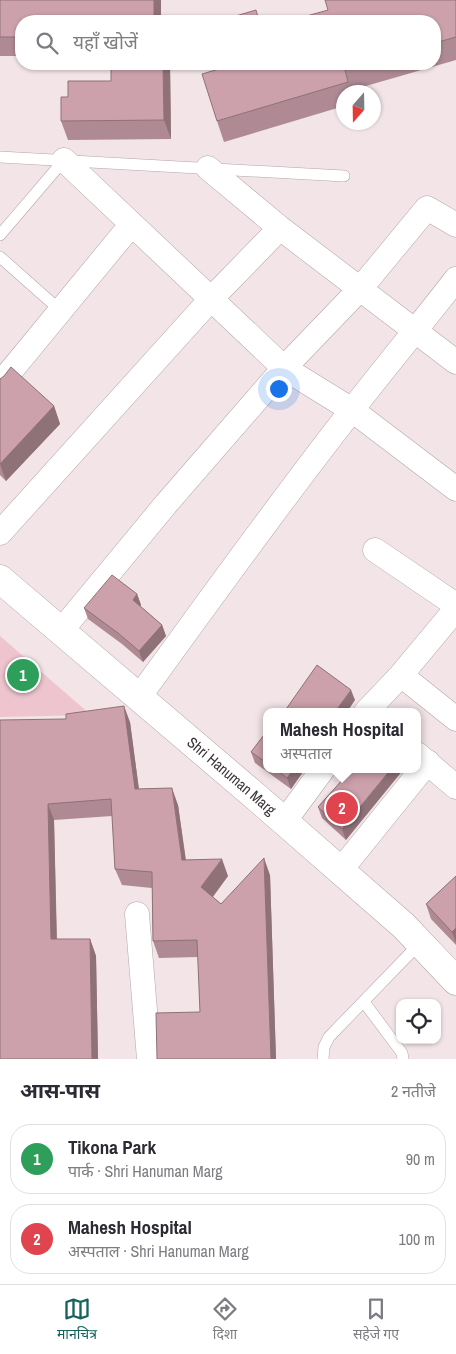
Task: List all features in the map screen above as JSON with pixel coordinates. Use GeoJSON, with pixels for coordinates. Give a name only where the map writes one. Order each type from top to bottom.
{"type":"FeatureCollection","features":[{"type":"Feature","properties":{"kind":"street"},"geometry":{"type":"LineString","coordinates":[[64,160],[284,368],[352,410],[456,489]]}},
{"type":"Feature","properties":{"kind":"street"},"geometry":{"type":"LineString","coordinates":[[208,168],[280,228],[456,362]]}},
{"type":"Feature","properties":{"kind":"street"},"geometry":{"type":"LineString","coordinates":[[61,631],[166,504],[284,368],[360,289],[427,208],[456,225]]}},
{"type":"Feature","properties":{"kind":"street"},"geometry":{"type":"LineString","coordinates":[[4,372],[61,311],[131,225]]}},
{"type":"Feature","properties":{"kind":"street"},"geometry":{"type":"LineString","coordinates":[[0,533],[211,299],[280,228]]}},
{"type":"Feature","properties":{"kind":"street"},"geometry":{"type":"LineString","coordinates":[[139,697],[352,410],[416,332],[456,279]]}},
{"type":"Feature","properties":{"kind":"street"},"geometry":{"type":"LineString","coordinates":[[375,550],[456,605]]}},
{"type":"Feature","properties":{"kind":"street","name":"Shri Hanuman Marg"},"geometry":{"type":"LineString","coordinates":[[0,579],[404,926],[456,981]]}},
{"type":"Feature","properties":{"kind":"street"},"geometry":{"type":"LineString","coordinates":[[370,708],[401,675],[456,609]]}},
{"type":"Feature","properties":{"kind":"street"},"geometry":{"type":"LineString","coordinates":[[401,675],[456,719]]}},
{"type":"Feature","properties":{"kind":"street"},"geometry":{"type":"LineString","coordinates":[[423,758],[456,787]]}},
{"type":"Feature","properties":{"kind":"street"},"geometry":{"type":"LineString","coordinates":[[284,822],[320,773]]}},
{"type":"Feature","properties":{"kind":"street"},"geometry":{"type":"LineString","coordinates":[[340,871],[412,773]]}},
{"type":"Feature","properties":{"kind":"street"},"geometry":{"type":"LineString","coordinates":[[137,914],[149,1059]]}},
{"type":"Feature","properties":{"kind":"lane"},"geometry":{"type":"LineString","coordinates":[[0,157],[344,176]]}},
{"type":"Feature","properties":{"kind":"lane"},"geometry":{"type":"LineString","coordinates":[[0,235],[64,160]]}},
{"type":"Feature","properties":{"kind":"lane"},"geometry":{"type":"LineString","coordinates":[[0,258],[61,311]]}},
{"type":"Feature","properties":{"kind":"lane"},"geometry":{"type":"LineString","coordinates":[[323,1059],[326,1041],[420,943]]}},
{"type":"Feature","properties":{"kind":"lane"},"geometry":{"type":"LineString","coordinates":[[364,1002],[402,1053],[404,1059]]}},
{"type":"Feature","properties":{"kind":"shaded area"},"geometry":{"type":"Polygon","coordinates":[[[0,636],[91,715],[0,717],[0,636]]]}},
{"type":"Feature","properties":{"kind":"building"},"geometry":{"type":"Polygon","coordinates":[[[0,0],[154,0],[154,15],[15,15],[15,37],[0,37],[0,0]]]}},
{"type":"Feature","properties":{"kind":"building"},"geometry":{"type":"Polygon","coordinates":[[[325,0],[456,0],[456,37],[441,41],[441,15],[310,15],[328,10],[325,0]]]}},
{"type":"Feature","properties":{"kind":"building"},"geometry":{"type":"Polygon","coordinates":[[[256,10],[257,15],[239,15],[256,10]]]}},
{"type":"Feature","properties":{"kind":"building"},"geometry":{"type":"Polygon","coordinates":[[[111,70],[163,70],[164,120],[61,121],[61,97],[68,97],[68,81],[111,81],[111,70]]]}},
{"type":"Feature","properties":{"kind":"building"},"geometry":{"type":"Polygon","coordinates":[[[216,70],[345,70],[348,82],[217,121],[202,74],[216,70]]]}},
{"type":"Feature","properties":{"kind":"building"},"geometry":{"type":"Polygon","coordinates":[[[11,367],[54,406],[0,464],[0,379],[11,367]]]}},
{"type":"Feature","properties":{"kind":"building"},"geometry":{"type":"Polygon","coordinates":[[[112,575],[137,594],[133,600],[162,625],[139,651],[84,608],[112,575]]]}},
{"type":"Feature","properties":{"kind":"building"},"geometry":{"type":"Polygon","coordinates":[[[317,665],[351,690],[338,708],[287,708],[317,665]]]}},
{"type":"Feature","properties":{"kind":"building"},"geometry":{"type":"Polygon","coordinates":[[[124,706],[135,789],[172,788],[182,860],[222,859],[201,887],[221,904],[264,858],[271,1059],[157,1059],[156,1013],[200,1012],[197,940],[153,941],[152,872],[115,869],[111,799],[48,804],[51,939],[90,939],[92,1059],[0,1059],[0,720],[66,719],[66,714],[124,706]]]}},
{"type":"Feature","properties":{"kind":"building"},"geometry":{"type":"Polygon","coordinates":[[[263,736],[263,760],[251,752],[263,736]]]}},
{"type":"Feature","properties":{"kind":"building"},"geometry":{"type":"Polygon","coordinates":[[[281,773],[291,773],[287,778],[281,773]]]}},
{"type":"Feature","properties":{"kind":"building"},"geometry":{"type":"Polygon","coordinates":[[[348,773],[388,773],[342,829],[318,807],[348,773]]]}},
{"type":"Feature","properties":{"kind":"building"},"geometry":{"type":"Polygon","coordinates":[[[456,876],[456,928],[452,932],[426,904],[456,876]]]}},
{"type":"Feature","properties":{"kind":"place","name":"Tikona Park"},"geometry":{"type":"Point","coordinates":[23,675]}},
{"type":"Feature","properties":{"kind":"place","name":"Mahesh Hospital"},"geometry":{"type":"Point","coordinates":[342,808]}}]}
